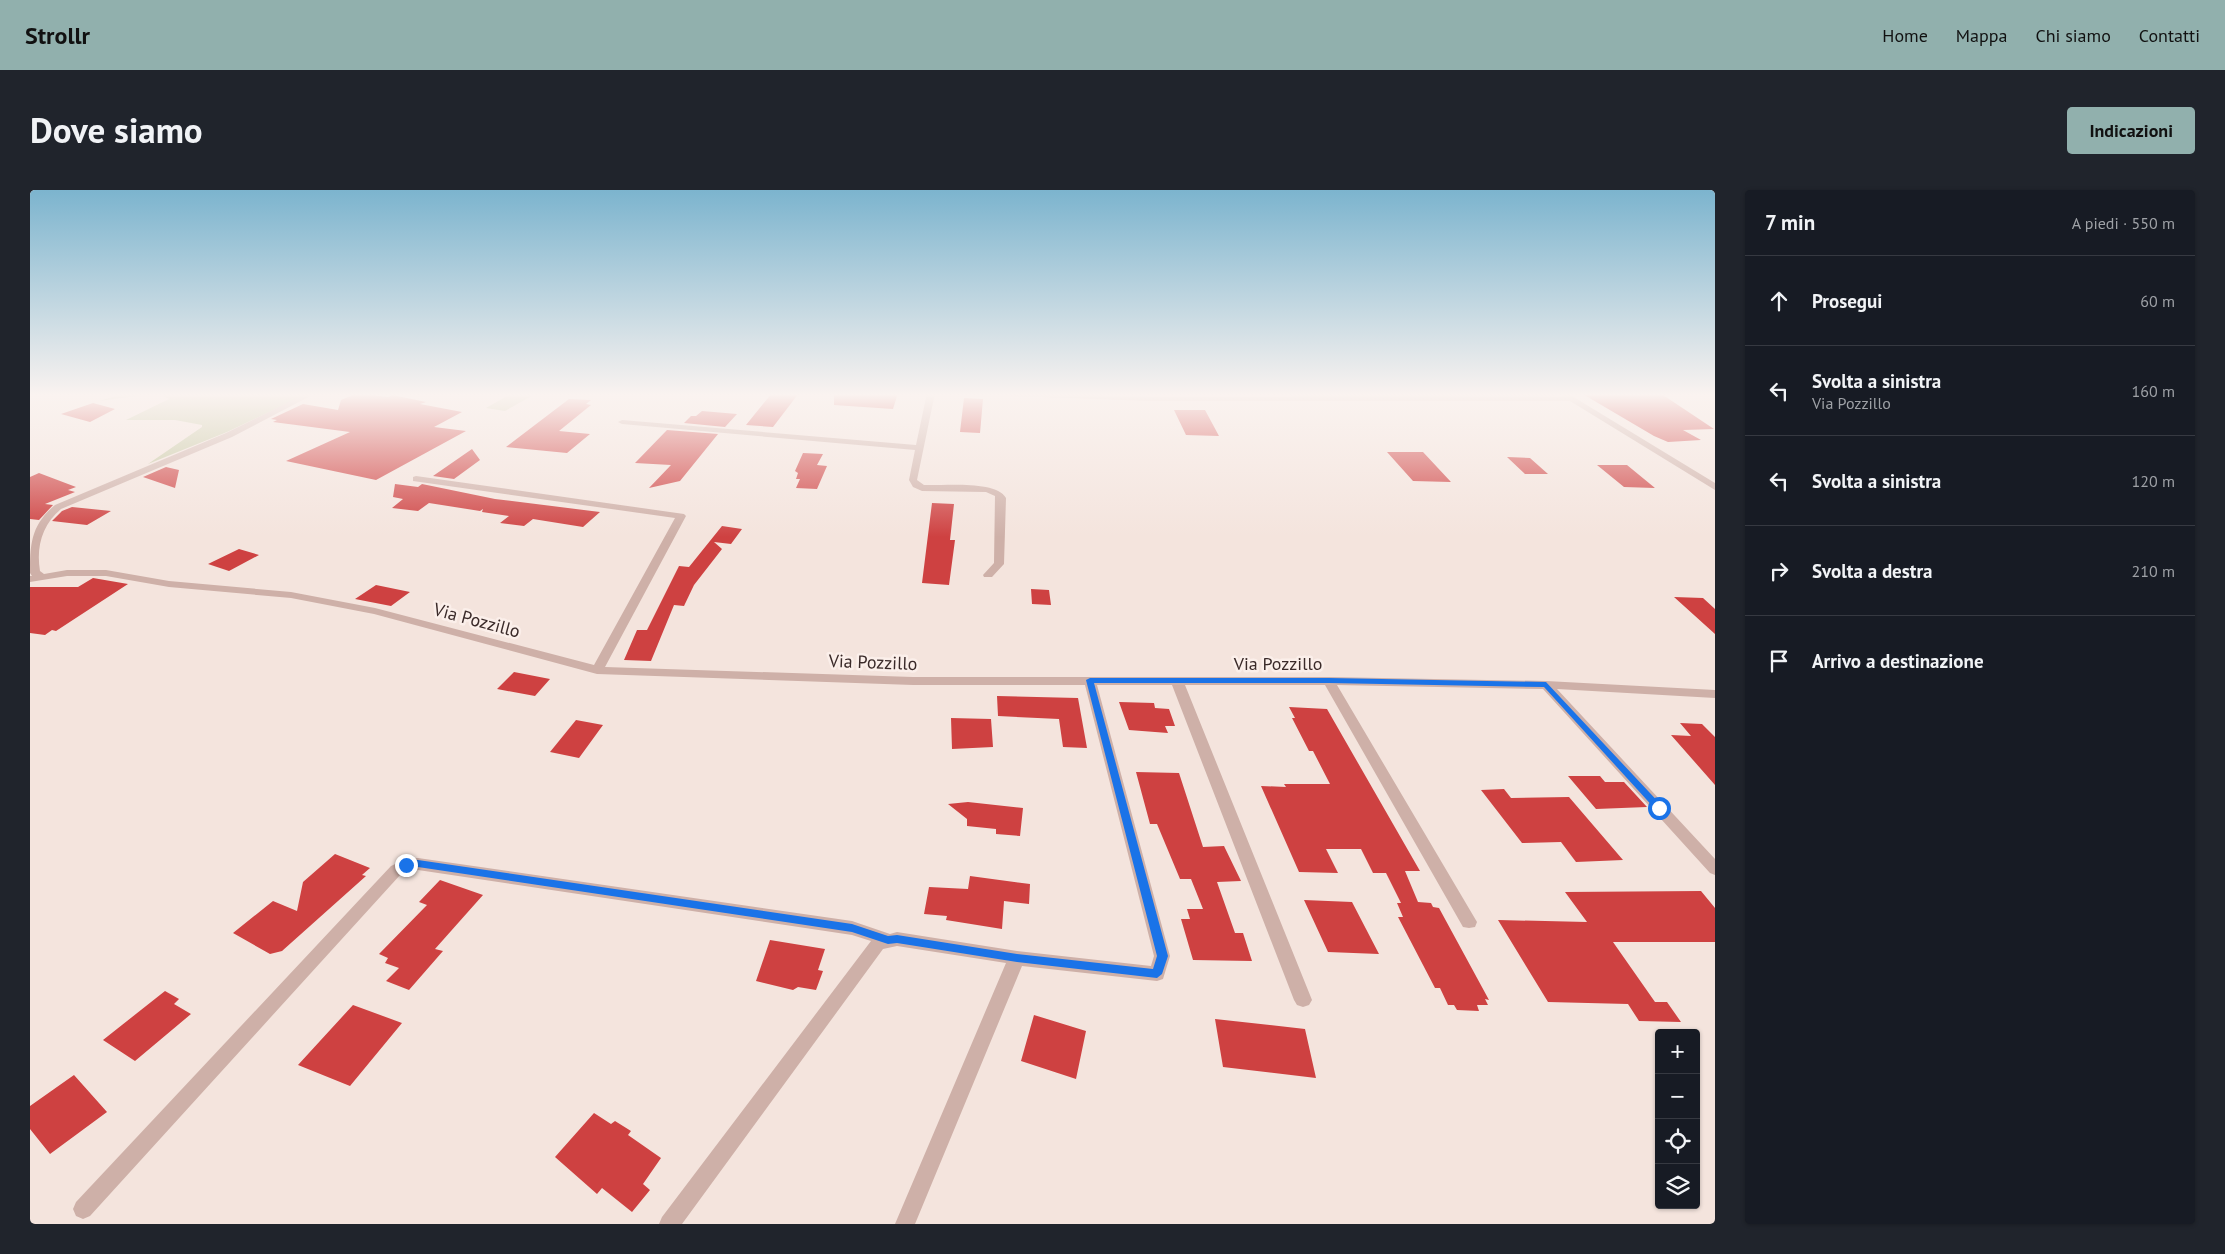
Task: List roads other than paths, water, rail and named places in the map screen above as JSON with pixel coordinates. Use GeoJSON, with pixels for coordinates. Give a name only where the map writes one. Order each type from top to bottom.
{"type":"FeatureCollection","features":[{"type":"Feature","properties":{"kind":"street"},"geometry":{"type":"LineString","coordinates":[[36,577],[33,564],[37,537],[44,520],[58,507],[212,441]]}},
{"type":"Feature","properties":{"kind":"street"},"geometry":{"type":"LineString","coordinates":[[841,441],[918,448]]}},
{"type":"Feature","properties":{"kind":"street"},"geometry":{"type":"LineString","coordinates":[[920,441],[913,480],[916,485],[932,489],[987,489],[999,494],[1001,498],[999,564],[988,575]]}},
{"type":"Feature","properties":{"kind":"street"},"geometry":{"type":"LineString","coordinates":[[1640,441],[1715,487]]}},
{"type":"Feature","properties":{"kind":"street"},"geometry":{"type":"LineString","coordinates":[[416,479],[681,516],[597,670]]}},
{"type":"Feature","properties":{"kind":"street","name":"Via Pozzillo"},"geometry":{"type":"LineString","coordinates":[[36,577],[67,573],[106,573],[170,584],[291,594],[375,611],[597,670],[913,682],[1090,680],[1329,681],[1546,685],[1715,694]]}},
{"type":"Feature","properties":{"kind":"street"},"geometry":{"type":"LineString","coordinates":[[669,1224],[878,944],[897,939],[1017,958],[1157,974],[1162,956],[1090,680]]}},
{"type":"Feature","properties":{"kind":"street"},"geometry":{"type":"LineString","coordinates":[[1178,681],[1303,1000]]}},
{"type":"Feature","properties":{"kind":"street"},"geometry":{"type":"LineString","coordinates":[[1329,681],[1469,922]]}},
{"type":"Feature","properties":{"kind":"street"},"geometry":{"type":"LineString","coordinates":[[1546,685],[1715,869]]}},
{"type":"Feature","properties":{"kind":"street"},"geometry":{"type":"LineString","coordinates":[[83,1209],[383,883],[396,870],[406,865],[418,864],[852,928],[888,940]]}},
{"type":"Feature","properties":{"kind":"street"},"geometry":{"type":"LineString","coordinates":[[905,1224],[1017,958]]}}]}
